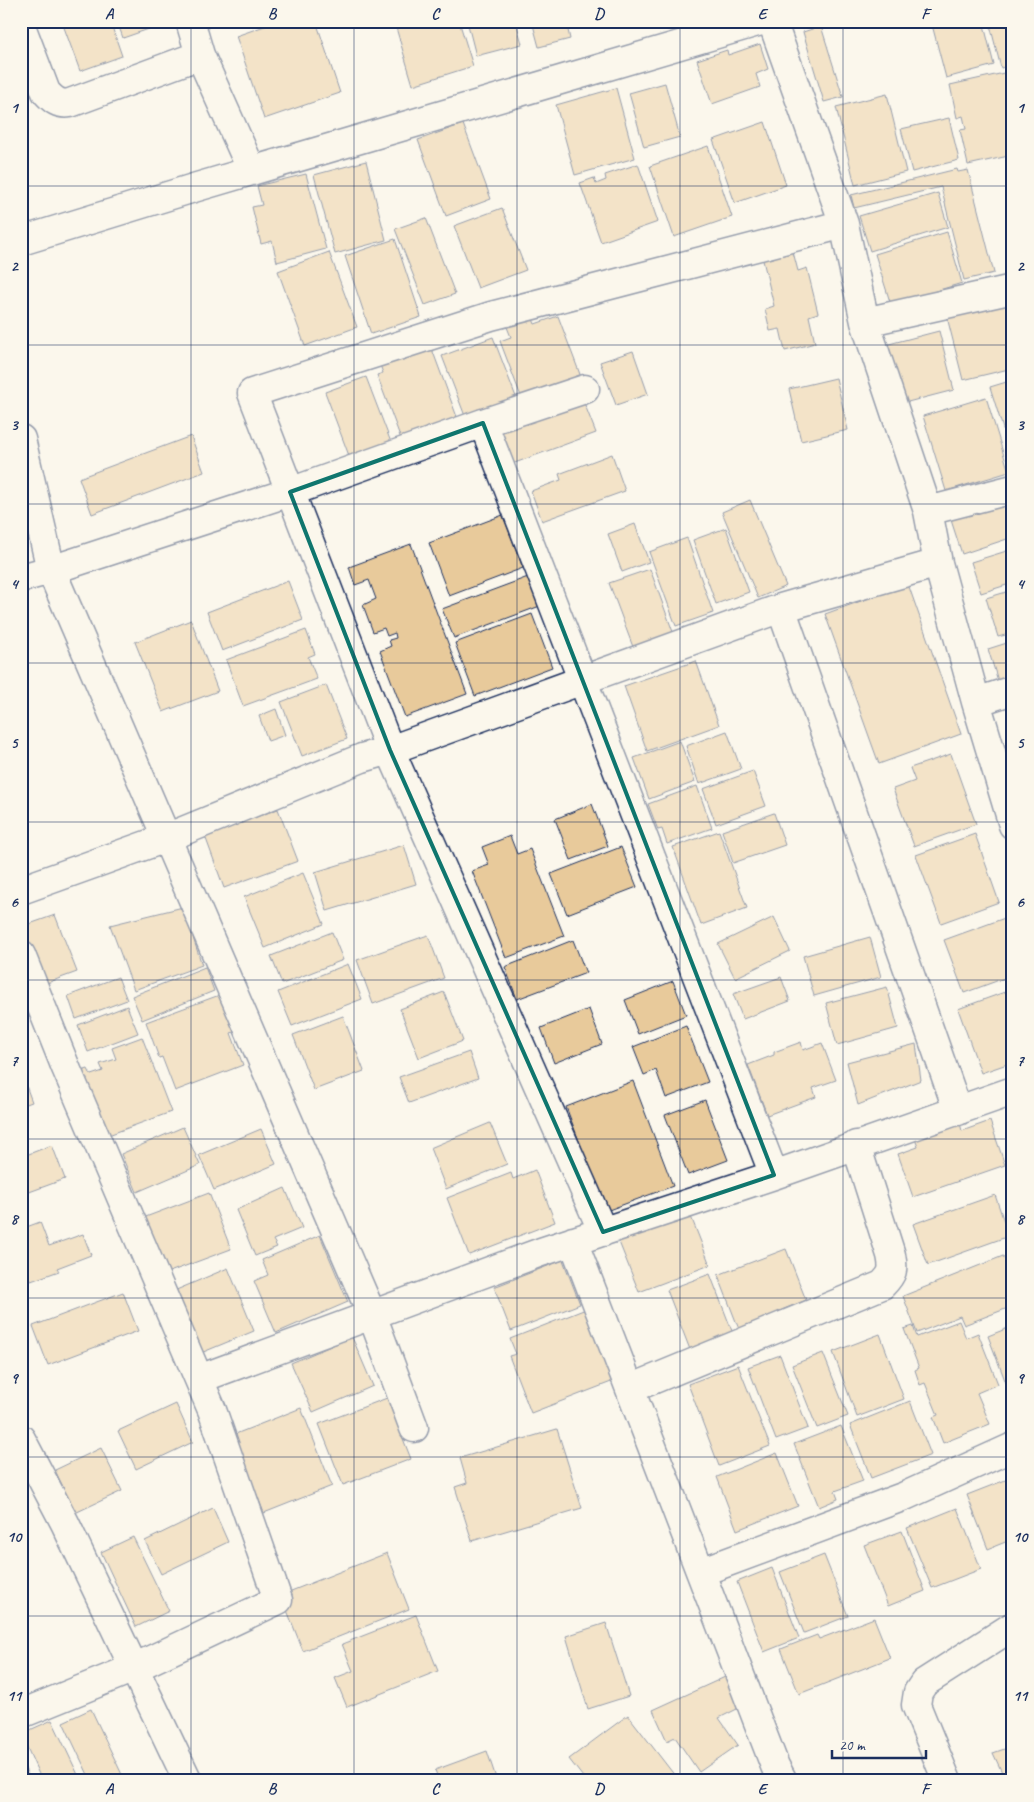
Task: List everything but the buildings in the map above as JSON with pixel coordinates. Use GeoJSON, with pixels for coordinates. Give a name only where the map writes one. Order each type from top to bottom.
{"type":"FeatureCollection","features":[{"type":"Feature","properties":{"kind":"street"},"geometry":{"type":"LineString","coordinates":[[190,21],[200,55],[252,171]]}},
{"type":"Feature","properties":{"kind":"street"},"geometry":{"type":"LineString","coordinates":[[21,241],[761,21]]}},
{"type":"Feature","properties":{"kind":"street"},"geometry":{"type":"LineString","coordinates":[[772,21],[844,224],[865,322],[928,512],[938,563],[976,702],[1013,825]]}},
{"type":"Feature","properties":{"kind":"street"},"geometry":{"type":"LineString","coordinates":[[21,26],[46,92],[53,100],[63,104],[70,104],[200,55]]}},
{"type":"Feature","properties":{"kind":"street"},"geometry":{"type":"LineString","coordinates":[[603,1232],[390,750],[252,394],[491,316],[844,224]]}},
{"type":"Feature","properties":{"kind":"street"},"geometry":{"type":"LineString","coordinates":[[865,322],[1013,289]]}},
{"type":"Feature","properties":{"kind":"street"},"geometry":{"type":"LineString","coordinates":[[21,578],[51,570],[290,492],[483,423],[585,389]]}},
{"type":"Feature","properties":{"kind":"street"},"geometry":{"type":"LineString","coordinates":[[483,423],[774,1175]]}},
{"type":"Feature","properties":{"kind":"street"},"geometry":{"type":"LineString","coordinates":[[21,439],[51,570],[372,1315],[414,1428]]}},
{"type":"Feature","properties":{"kind":"street"},"geometry":{"type":"LineString","coordinates":[[928,512],[1013,489]]}},
{"type":"Feature","properties":{"kind":"street"},"geometry":{"type":"LineString","coordinates":[[21,890],[166,838],[362,758],[390,750],[583,681],[781,608],[938,563]]}},
{"type":"Feature","properties":{"kind":"street"},"geometry":{"type":"LineString","coordinates":[[781,608],[958,1111]]}},
{"type":"Feature","properties":{"kind":"street"},"geometry":{"type":"LineString","coordinates":[[976,702],[1013,690]]}},
{"type":"Feature","properties":{"kind":"street"},"geometry":{"type":"LineString","coordinates":[[21,955],[66,1068],[212,1410],[278,1600],[134,1668],[21,1714]]}},
{"type":"Feature","properties":{"kind":"street"},"geometry":{"type":"LineString","coordinates":[[199,1379],[573,1241],[774,1175],[1013,1091]]}},
{"type":"Feature","properties":{"kind":"street"},"geometry":{"type":"LineString","coordinates":[[630,1389],[882,1285],[891,1276],[893,1265],[891,1255],[856,1145]]}},
{"type":"Feature","properties":{"kind":"street"},"geometry":{"type":"LineString","coordinates":[[573,1241],[775,1766],[783,1781]]}},
{"type":"Feature","properties":{"kind":"street"},"geometry":{"type":"LineString","coordinates":[[21,1439],[33,1488],[134,1668],[188,1781]]}},
{"type":"Feature","properties":{"kind":"street"},"geometry":{"type":"LineString","coordinates":[[701,1572],[905,1496],[1013,1447]]}},
{"type":"Feature","properties":{"kind":"street"},"geometry":{"type":"LineString","coordinates":[[947,1781],[916,1706],[918,1692],[924,1684],[1013,1626]]}},
{"type":"Feature","properties":{"kind":"highlighted area"},"geometry":{"type":"Polygon","coordinates":[[[483,423],[774,1175],[603,1232],[390,750],[290,492],[483,423]]]}}]}
